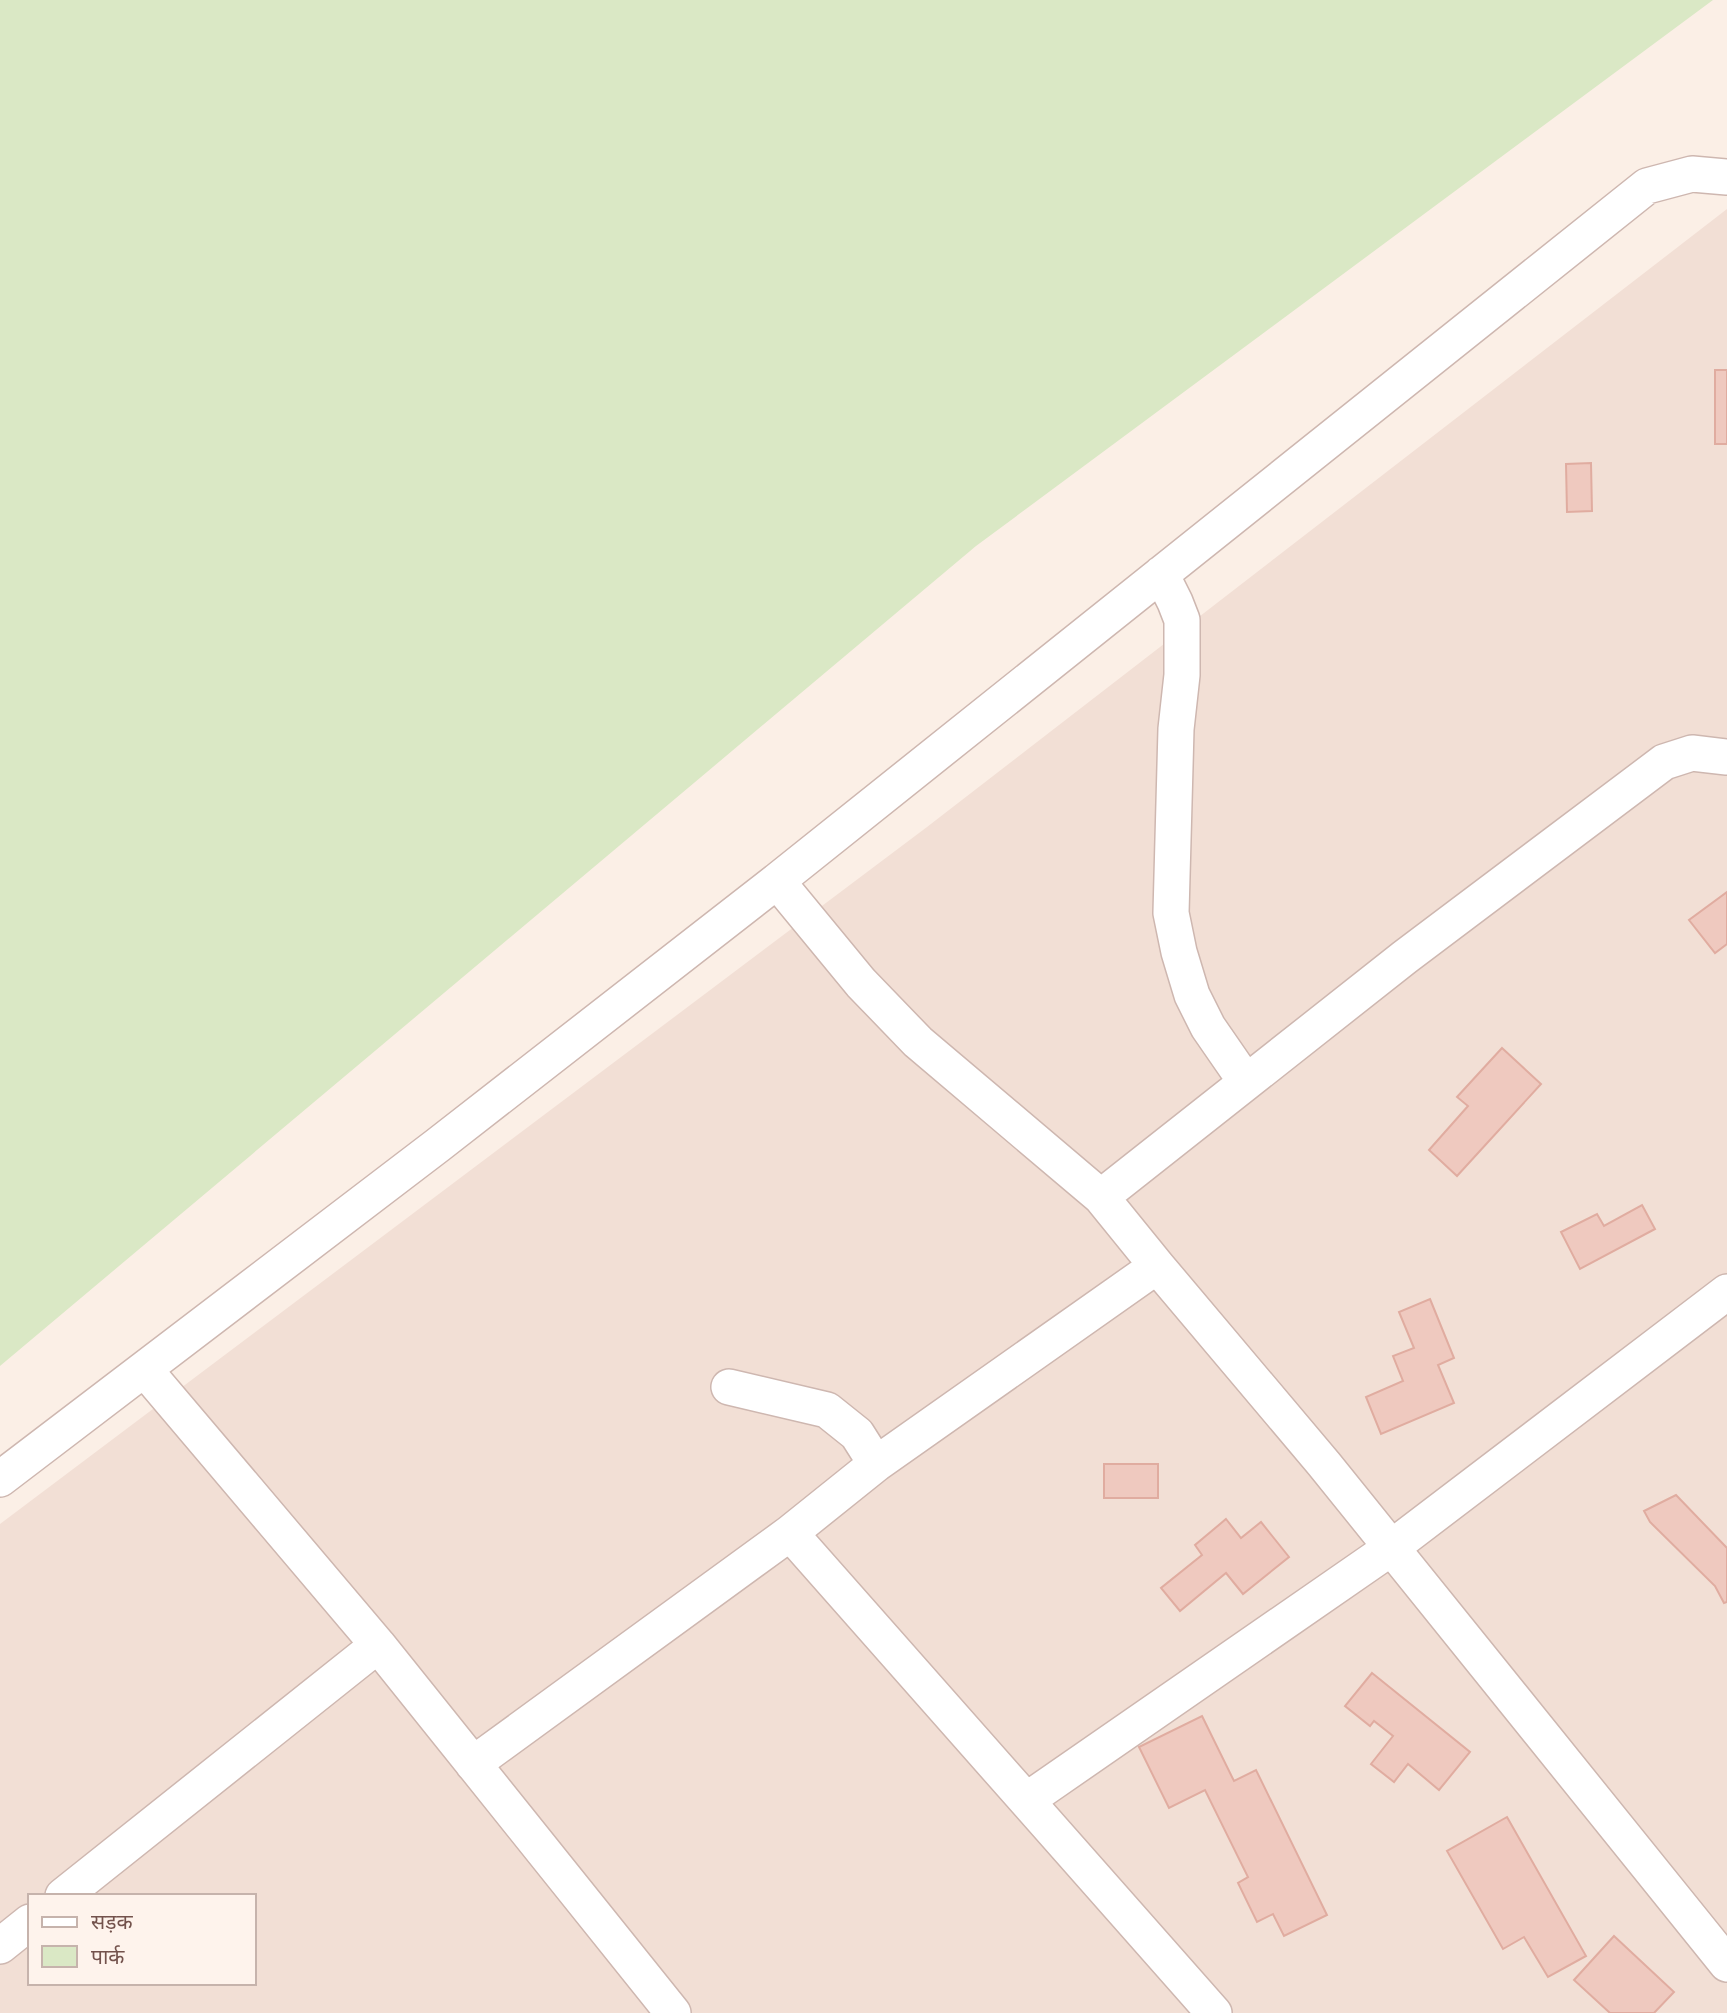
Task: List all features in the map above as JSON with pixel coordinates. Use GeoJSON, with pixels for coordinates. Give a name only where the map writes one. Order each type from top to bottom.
{"type":"FeatureCollection","features":[{"type":"Feature","properties":{"kind":"street"},"geometry":{"type":"LineString","coordinates":[[0,1479],[428,1153],[777,881],[1647,186],[1692,174],[1727,177]]}},
{"type":"Feature","properties":{"kind":"street"},"geometry":{"type":"LineString","coordinates":[[1161,574],[1182,620],[1171,914],[1192,995],[1208,1027],[1246,1082]]}},
{"type":"Feature","properties":{"kind":"street"},"geometry":{"type":"LineString","coordinates":[[1101,1197],[1405,957],[1664,762],[1692,753],[1727,757]]}},
{"type":"Feature","properties":{"kind":"street"},"geometry":{"type":"LineString","coordinates":[[777,881],[861,983],[918,1042],[1101,1197],[1391,1548],[1727,1964]]}},
{"type":"Feature","properties":{"kind":"street"},"geometry":{"type":"LineString","coordinates":[[473,1764],[790,1533],[876,1464],[1157,1266]]}},
{"type":"Feature","properties":{"kind":"street"},"geometry":{"type":"LineString","coordinates":[[1027,1800],[1391,1548],[1727,1292]]}},
{"type":"Feature","properties":{"kind":"street"},"geometry":{"type":"LineString","coordinates":[[145,1370],[378,1645],[673,2013]]}},
{"type":"Feature","properties":{"kind":"street"},"geometry":{"type":"LineString","coordinates":[[729,1387],[827,1410],[857,1434],[876,1464]]}},
{"type":"Feature","properties":{"kind":"street"},"geometry":{"type":"LineString","coordinates":[[790,1533],[1214,2013]]}},
{"type":"Feature","properties":{"kind":"street"},"geometry":{"type":"LineString","coordinates":[[66,1894],[378,1645]]}},
{"type":"Feature","properties":{"kind":"street"},"geometry":{"type":"LineString","coordinates":[[0,1946],[28,1924]]}},
{"type":"Feature","properties":{"kind":"shaded area"},"geometry":{"type":"Polygon","coordinates":[[[1727,209],[1727,2013],[0,2013],[0,1524],[927,827],[1727,209]]]}},
{"type":"Feature","properties":{"kind":"green space"},"geometry":{"type":"Polygon","coordinates":[[[0,0],[1713,0],[976,546],[0,1366],[0,0]]]}},
{"type":"Feature","properties":{"kind":"building"},"geometry":{"type":"Polygon","coordinates":[[[1715,370],[1727,370],[1727,444],[1715,444],[1715,370]]]}},
{"type":"Feature","properties":{"kind":"building"},"geometry":{"type":"Polygon","coordinates":[[[1591,463],[1592,511],[1567,512],[1566,464],[1591,463]]]}},
{"type":"Feature","properties":{"kind":"building"},"geometry":{"type":"Polygon","coordinates":[[[1727,892],[1727,944],[1715,953],[1689,920],[1727,892]]]}},
{"type":"Feature","properties":{"kind":"building"},"geometry":{"type":"Polygon","coordinates":[[[1502,1048],[1541,1084],[1457,1176],[1429,1150],[1468,1106],[1457,1097],[1502,1048]]]}},
{"type":"Feature","properties":{"kind":"building"},"geometry":{"type":"Polygon","coordinates":[[[1642,1205],[1655,1229],[1580,1269],[1561,1232],[1597,1214],[1604,1226],[1642,1205]]]}},
{"type":"Feature","properties":{"kind":"building"},"geometry":{"type":"Polygon","coordinates":[[[1430,1299],[1454,1358],[1438,1365],[1454,1403],[1381,1434],[1366,1397],[1403,1381],[1393,1356],[1414,1348],[1399,1312],[1430,1299]]]}},
{"type":"Feature","properties":{"kind":"building"},"geometry":{"type":"Polygon","coordinates":[[[1104,1464],[1158,1464],[1158,1498],[1104,1498],[1104,1464]]]}},
{"type":"Feature","properties":{"kind":"building"},"geometry":{"type":"Polygon","coordinates":[[[1676,1495],[1727,1548],[1727,1602],[1724,1603],[1715,1586],[1650,1522],[1644,1511],[1676,1495]]]}},
{"type":"Feature","properties":{"kind":"building"},"geometry":{"type":"Polygon","coordinates":[[[1226,1519],[1241,1538],[1261,1522],[1289,1557],[1243,1594],[1226,1573],[1180,1611],[1161,1588],[1202,1555],[1195,1545],[1226,1519]]]}},
{"type":"Feature","properties":{"kind":"building"},"geometry":{"type":"Polygon","coordinates":[[[1372,1673],[1470,1752],[1439,1790],[1408,1764],[1394,1782],[1371,1764],[1393,1736],[1374,1721],[1370,1726],[1345,1706],[1372,1673]]]}},
{"type":"Feature","properties":{"kind":"building"},"geometry":{"type":"Polygon","coordinates":[[[1202,1716],[1234,1781],[1256,1770],[1327,1915],[1284,1936],[1273,1914],[1257,1922],[1238,1883],[1248,1877],[1205,1790],[1169,1808],[1139,1747],[1202,1716]]]}},
{"type":"Feature","properties":{"kind":"building"},"geometry":{"type":"Polygon","coordinates":[[[1507,1817],[1586,1956],[1548,1977],[1524,1937],[1503,1949],[1447,1851],[1507,1817]]]}},
{"type":"Feature","properties":{"kind":"building"},"geometry":{"type":"Polygon","coordinates":[[[1614,1936],[1674,1992],[1654,2013],[1610,2013],[1574,1980],[1614,1936]]]}}]}
